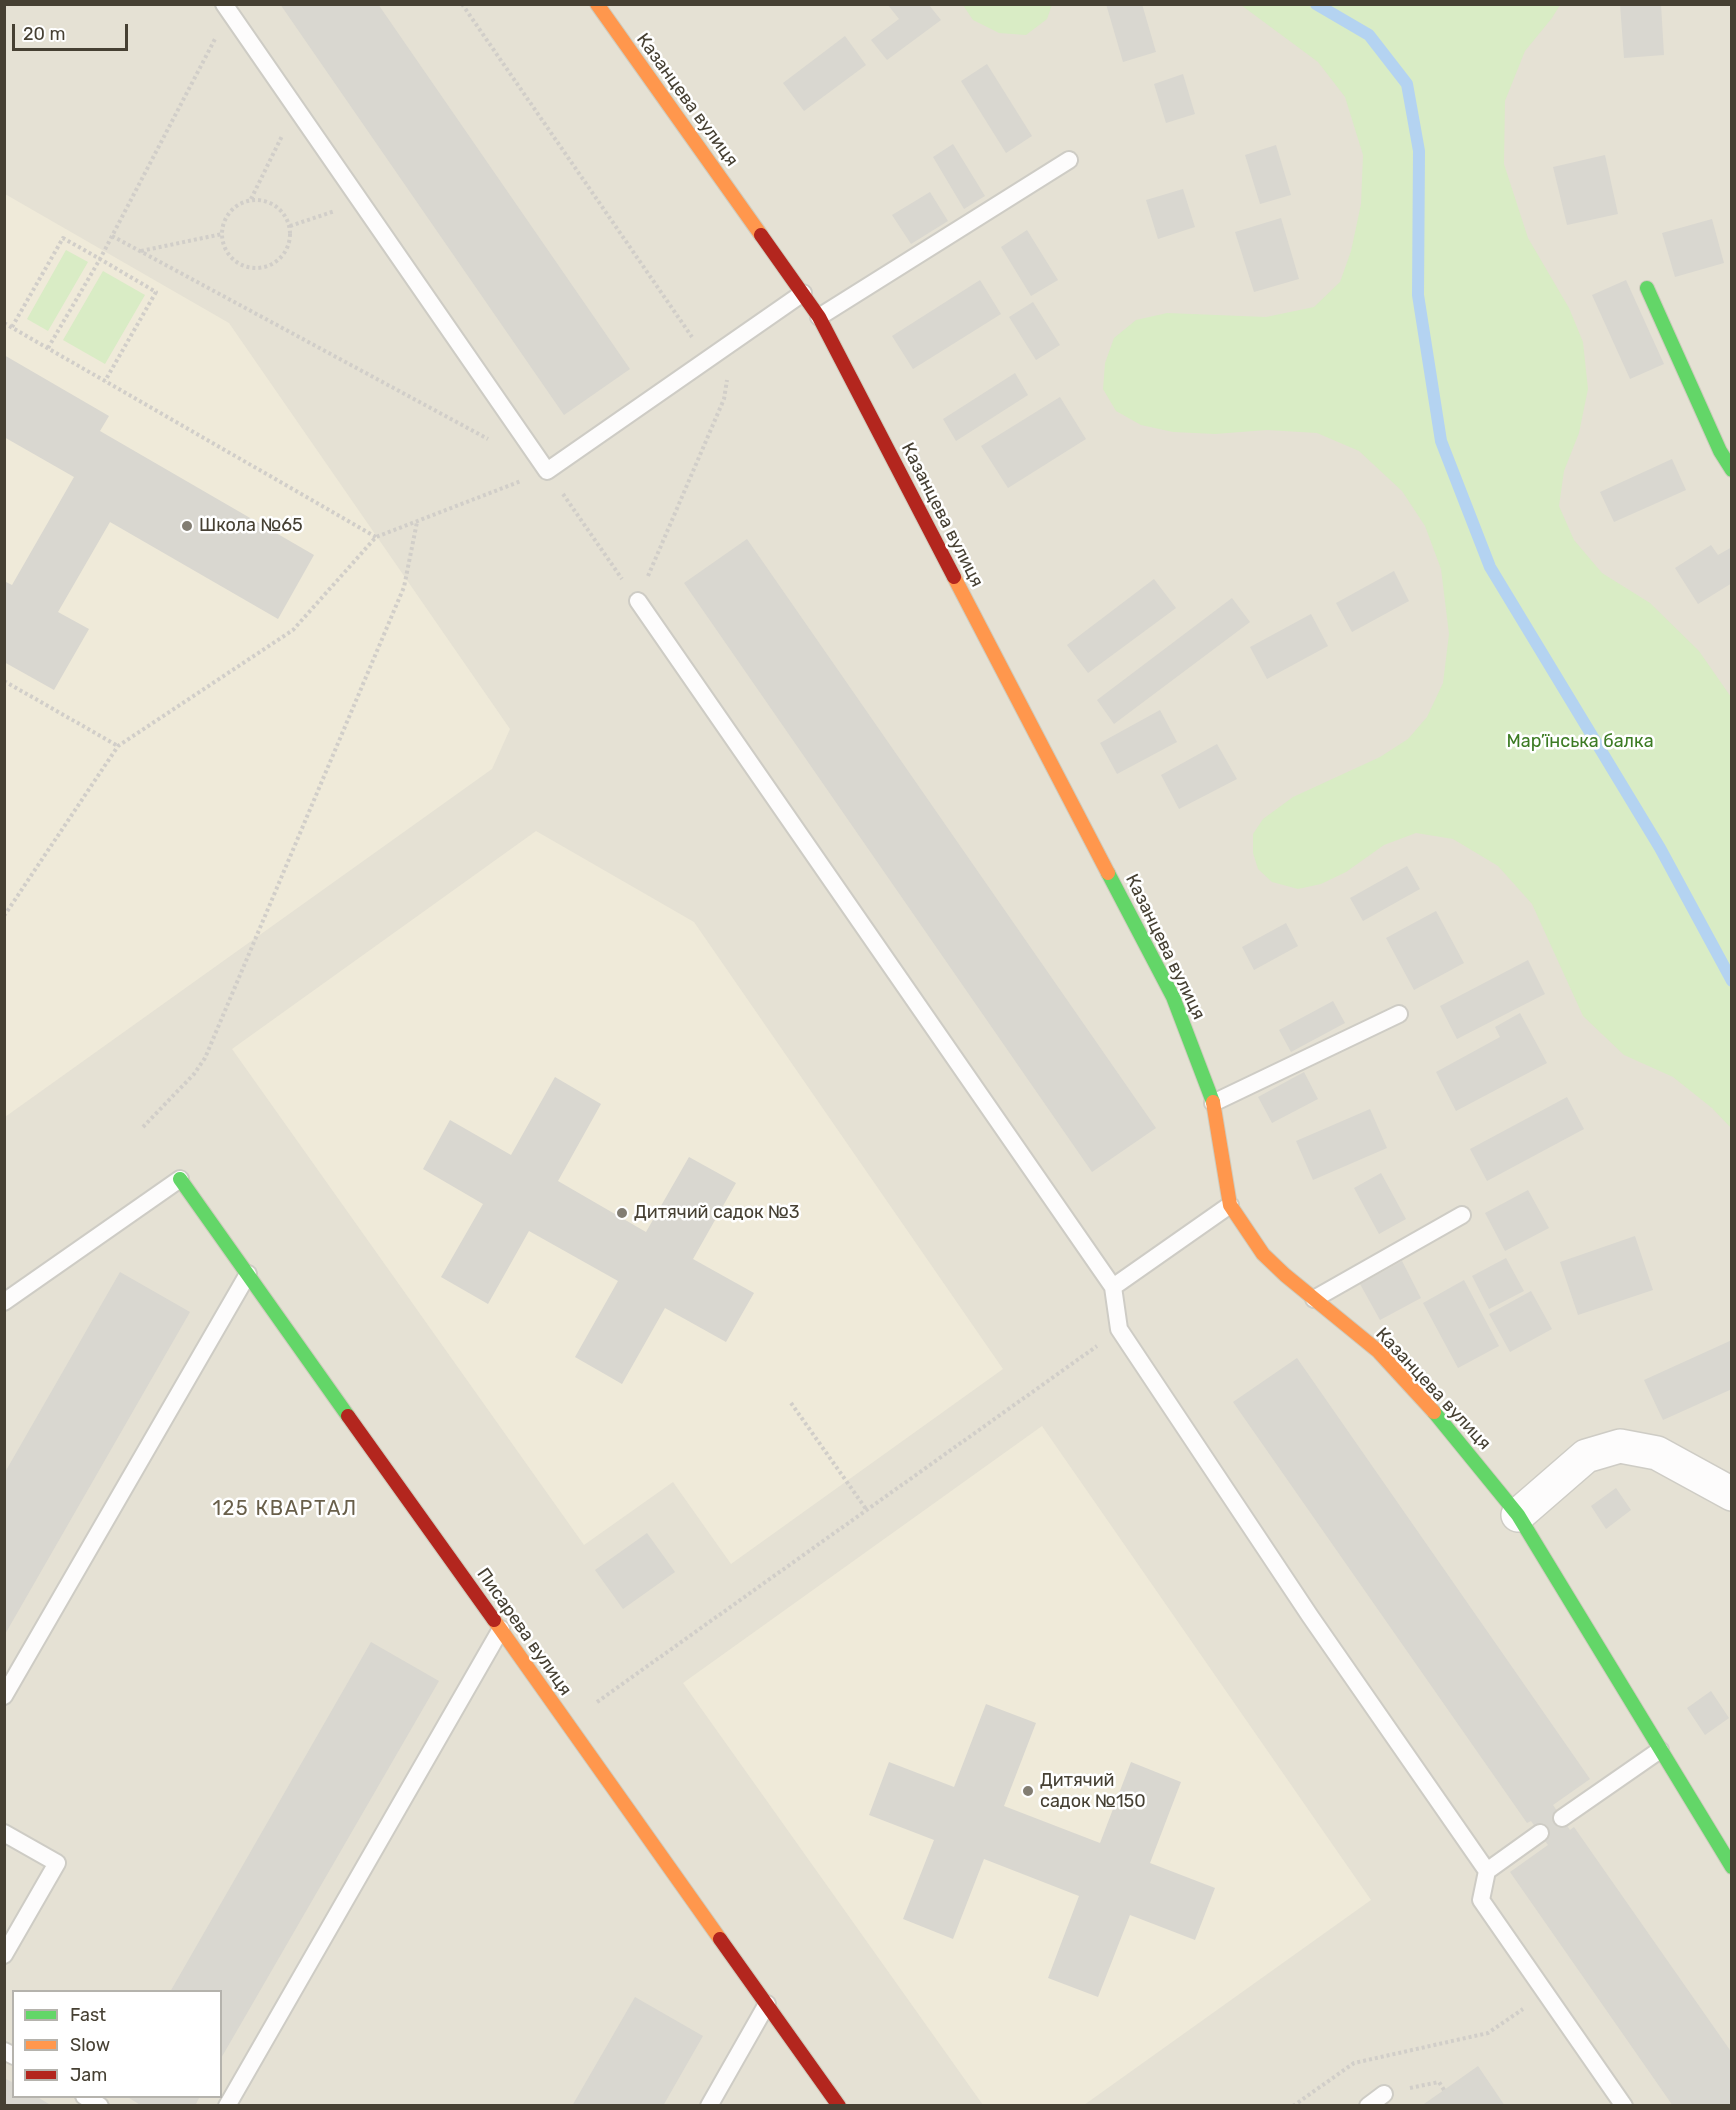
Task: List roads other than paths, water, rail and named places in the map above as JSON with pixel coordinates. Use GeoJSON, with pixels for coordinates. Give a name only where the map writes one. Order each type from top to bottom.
{"type":"FeatureCollection","features":[{"type":"Feature","properties":{"kind":"street","name":"Казанцева вулиця"},"geometry":{"type":"LineString","coordinates":[[597,4],[819,317],[1173,997],[1213,1103],[1230,1205],[1263,1254],[1378,1351],[1449,1428],[1518,1515],[1730,1861]]}},
{"type":"Feature","properties":{"kind":"street"},"geometry":{"type":"LineString","coordinates":[[1647,288],[1720,451],[1731,470]]}},
{"type":"Feature","properties":{"kind":"street","name":"Писарева вулиця"},"geometry":{"type":"LineString","coordinates":[[180,1179],[839,2106]]}},
{"type":"Feature","properties":{"kind":"street"},"geometry":{"type":"LineString","coordinates":[[1518,1515],[1586,1456],[1620,1446],[1657,1453],[1731,1494]]}},
{"type":"Feature","properties":{"kind":"lane"},"geometry":{"type":"LineString","coordinates":[[227,8],[547,471],[803,293]]}},
{"type":"Feature","properties":{"kind":"lane"},"geometry":{"type":"LineString","coordinates":[[819,317],[1069,160]]}},
{"type":"Feature","properties":{"kind":"lane"},"geometry":{"type":"LineString","coordinates":[[638,602],[1113,1287],[1119,1329],[1310,1616],[1486,1871],[1481,1900],[1624,2106]]}},
{"type":"Feature","properties":{"kind":"lane"},"geometry":{"type":"LineString","coordinates":[[1213,1103],[1399,1014]]}},
{"type":"Feature","properties":{"kind":"lane"},"geometry":{"type":"LineString","coordinates":[[4,1302],[180,1179]]}},
{"type":"Feature","properties":{"kind":"lane"},"geometry":{"type":"LineString","coordinates":[[1113,1287],[1230,1205]]}},
{"type":"Feature","properties":{"kind":"lane"},"geometry":{"type":"LineString","coordinates":[[1314,1299],[1462,1215]]}},
{"type":"Feature","properties":{"kind":"lane"},"geometry":{"type":"LineString","coordinates":[[4,1696],[248,1274]]}},
{"type":"Feature","properties":{"kind":"lane"},"geometry":{"type":"LineString","coordinates":[[227,2106],[501,1629]]}},
{"type":"Feature","properties":{"kind":"lane"},"geometry":{"type":"LineString","coordinates":[[1562,1818],[1660,1750]]}},
{"type":"Feature","properties":{"kind":"lane"},"geometry":{"type":"LineString","coordinates":[[4,1833],[57,1863],[4,1955]]}},
{"type":"Feature","properties":{"kind":"lane"},"geometry":{"type":"LineString","coordinates":[[1486,1871],[1540,1833]]}},
{"type":"Feature","properties":{"kind":"lane"},"geometry":{"type":"LineString","coordinates":[[709,2106],[767,2004]]}},
{"type":"Feature","properties":{"kind":"lane"},"geometry":{"type":"LineString","coordinates":[[1368,2106],[1384,2094]]}},
{"type":"Feature","properties":{"kind":"lane"},"geometry":{"type":"LineString","coordinates":[[86,2098],[99,2106]]}},
{"type":"Feature","properties":{"kind":"waterway"},"geometry":{"type":"LineString","coordinates":[[1316,4],[1369,35],[1407,84],[1419,151],[1418,295],[1441,441],[1490,567],[1660,848],[1732,981]]}},
{"type":"Feature","properties":{"kind":"place","name":"Школа №65"},"geometry":{"type":"Point","coordinates":[187,526]}},
{"type":"Feature","properties":{"kind":"place","name":"Дитячий садок №3"},"geometry":{"type":"Point","coordinates":[622,1213]}},
{"type":"Feature","properties":{"kind":"place","name":"Дитячий садок №150"},"geometry":{"type":"Point","coordinates":[1028,1791]}},
{"type":"Feature","properties":{"kind":"district","name":"125 КВАРТАЛ"},"geometry":{"type":"Point","coordinates":[285,1509]}},
{"type":"Feature","properties":{"kind":"park label","name":"Мар’їнська балка"},"geometry":{"type":"Point","coordinates":[1580,742]}}]}
